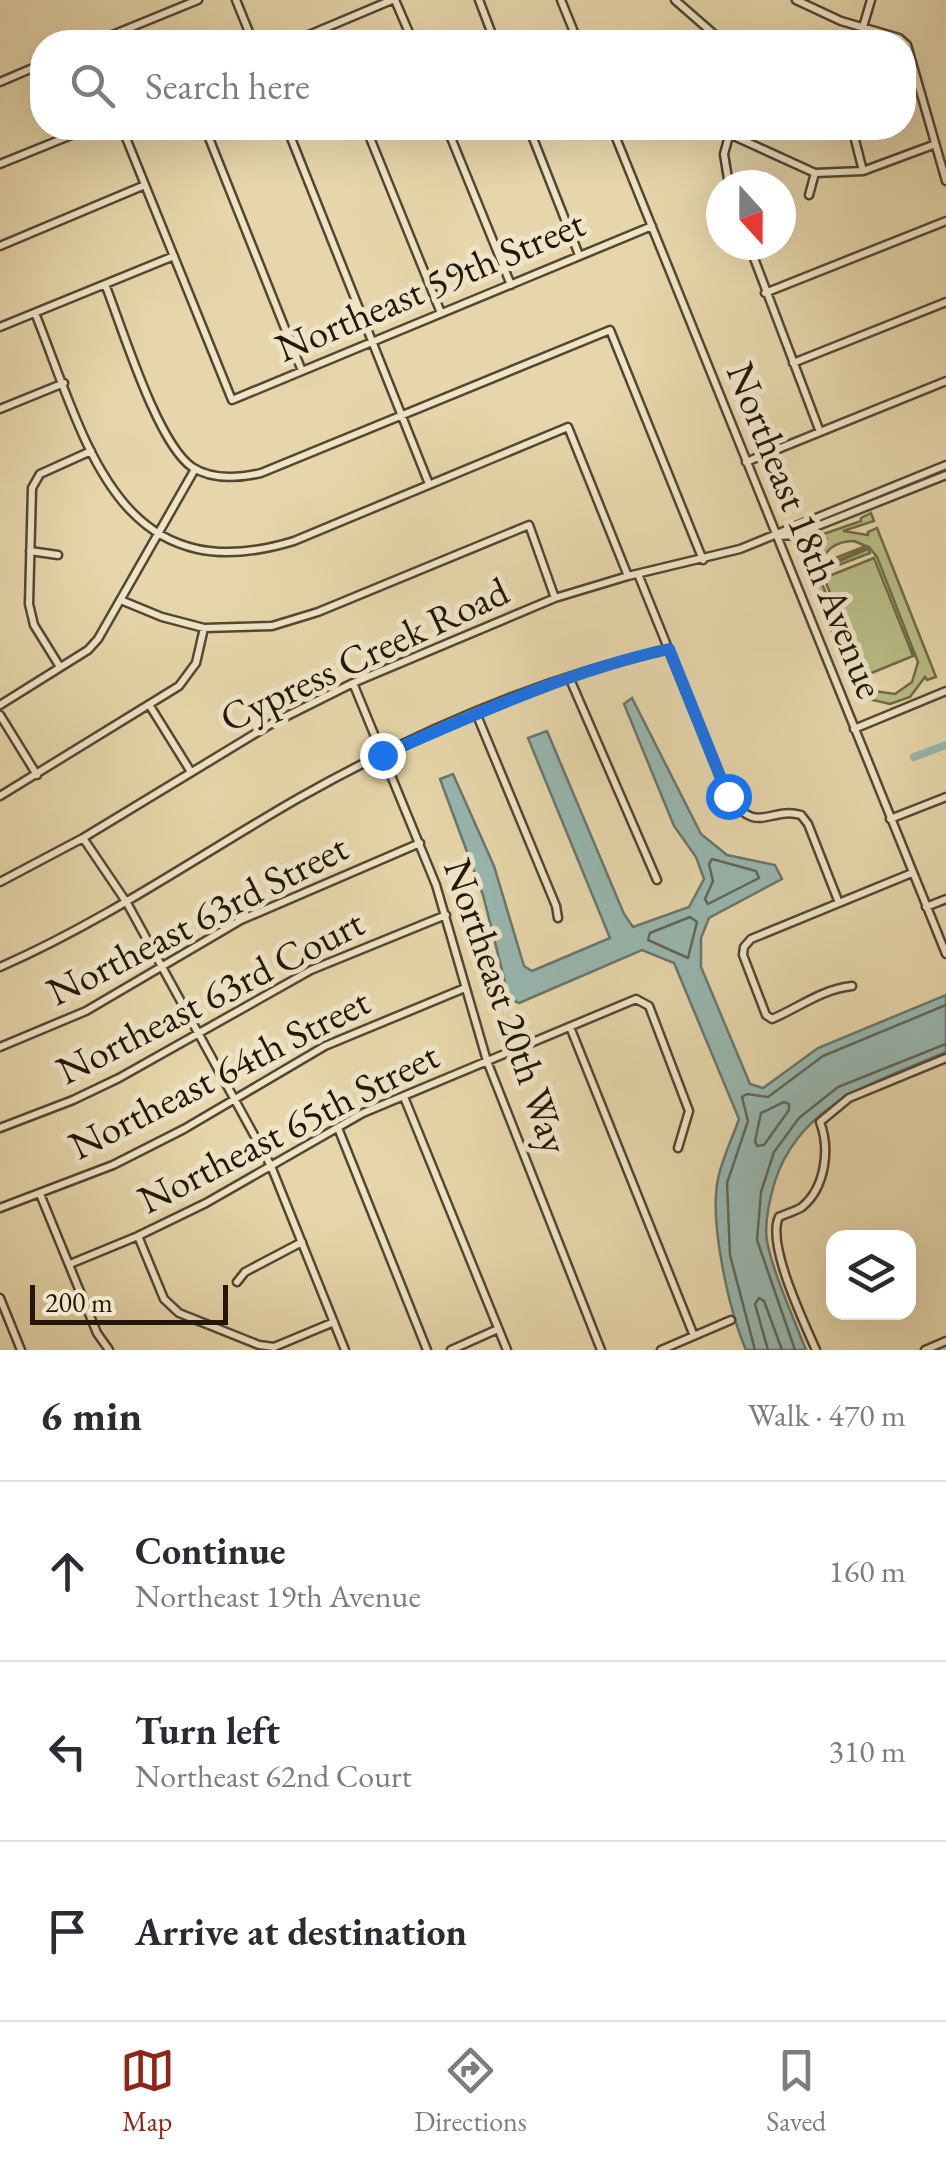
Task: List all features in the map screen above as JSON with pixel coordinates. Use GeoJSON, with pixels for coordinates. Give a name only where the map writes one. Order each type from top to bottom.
{"type":"FeatureCollection","features":[{"type":"Feature","properties":{"kind":"street"},"geometry":{"type":"LineString","coordinates":[[124,30],[198,0]]}},
{"type":"Feature","properties":{"kind":"street"},"geometry":{"type":"LineString","coordinates":[[236,0],[248,30]]}},
{"type":"Feature","properties":{"kind":"street"},"geometry":{"type":"LineString","coordinates":[[321,30],[393,0],[407,30]]}},
{"type":"Feature","properties":{"kind":"street"},"geometry":{"type":"LineString","coordinates":[[479,0],[491,30]]}},
{"type":"Feature","properties":{"kind":"street"},"geometry":{"type":"LineString","coordinates":[[562,0],[573,30]]}},
{"type":"Feature","properties":{"kind":"street"},"geometry":{"type":"LineString","coordinates":[[675,0],[709,30]]}},
{"type":"Feature","properties":{"kind":"street"},"geometry":{"type":"LineString","coordinates":[[796,0],[830,17],[873,30]]}},
{"type":"Feature","properties":{"kind":"street"},"geometry":{"type":"LineString","coordinates":[[863,27],[871,0]]}},
{"type":"Feature","properties":{"kind":"street"},"geometry":{"type":"LineString","coordinates":[[0,82],[30,69]]}},
{"type":"Feature","properties":{"kind":"street"},"geometry":{"type":"LineString","coordinates":[[916,78],[946,181]]}},
{"type":"Feature","properties":{"kind":"street"},"geometry":{"type":"LineString","coordinates":[[0,164],[59,140]]}},
{"type":"Feature","properties":{"kind":"street"},"geometry":{"type":"LineString","coordinates":[[0,327],[174,256],[127,140]]}},
{"type":"Feature","properties":{"kind":"street"},"geometry":{"type":"LineString","coordinates":[[210,140],[302,372]]}},
{"type":"Feature","properties":{"kind":"street"},"geometry":{"type":"LineString","coordinates":[[292,140],[429,484]]}},
{"type":"Feature","properties":{"kind":"street"},"geometry":{"type":"LineString","coordinates":[[371,140],[441,314]]}},
{"type":"Feature","properties":{"kind":"street"},"geometry":{"type":"LineString","coordinates":[[452,140],[511,284]]}},
{"type":"Feature","properties":{"kind":"street"},"geometry":{"type":"LineString","coordinates":[[534,140],[579,255]]}},
{"type":"Feature","properties":{"kind":"street","name":"Northeast 18th Avenue"},"geometry":{"type":"LineString","coordinates":[[617,140],[946,954]]}},
{"type":"Feature","properties":{"kind":"street"},"geometry":{"type":"LineString","coordinates":[[727,140],[727,170]]}},
{"type":"Feature","properties":{"kind":"street"},"geometry":{"type":"LineString","coordinates":[[737,140],[815,173],[864,171],[934,145]]}},
{"type":"Feature","properties":{"kind":"street"},"geometry":{"type":"LineString","coordinates":[[855,140],[864,171]]}},
{"type":"Feature","properties":{"kind":"street"},"geometry":{"type":"LineString","coordinates":[[809,194],[815,173]]}},
{"type":"Feature","properties":{"kind":"street"},"geometry":{"type":"LineString","coordinates":[[0,246],[145,185]]}},
{"type":"Feature","properties":{"kind":"street"},"geometry":{"type":"LineString","coordinates":[[765,294],[946,221]]}},
{"type":"Feature","properties":{"kind":"street","name":"Northeast 59th Street"},"geometry":{"type":"LineString","coordinates":[[174,256],[232,400],[652,226]]}},
{"type":"Feature","properties":{"kind":"street"},"geometry":{"type":"LineString","coordinates":[[754,260],[820,432]]}},
{"type":"Feature","properties":{"kind":"street"},"geometry":{"type":"LineString","coordinates":[[104,284],[169,442],[195,469],[229,477],[261,473],[610,330],[703,560]]}},
{"type":"Feature","properties":{"kind":"street"},"geometry":{"type":"LineString","coordinates":[[793,363],[946,302]]}},
{"type":"Feature","properties":{"kind":"street"},"geometry":{"type":"LineString","coordinates":[[35,313],[98,468],[125,507],[158,534],[210,552],[264,550],[568,427],[628,576]]}},
{"type":"Feature","properties":{"kind":"street"},"geometry":{"type":"LineString","coordinates":[[746,462],[946,381]]}},
{"type":"Feature","properties":{"kind":"street"},"geometry":{"type":"LineString","coordinates":[[0,409],[64,383]]}},
{"type":"Feature","properties":{"kind":"street"},"geometry":{"type":"LineString","coordinates":[[60,668],[30,614],[35,480],[91,451]]}},
{"type":"Feature","properties":{"kind":"street","name":"Cypress Creek Road"},"geometry":{"type":"LineString","coordinates":[[0,882],[84,838],[271,724],[353,683],[556,598],[628,576],[703,560],[777,536],[946,465]]}},
{"type":"Feature","properties":{"kind":"street"},"geometry":{"type":"LineString","coordinates":[[0,705],[98,639],[195,469]]}},
{"type":"Feature","properties":{"kind":"street","name":"Cypress Creek Road"},"geometry":{"type":"LineString","coordinates":[[777,536],[795,535],[946,475]]}},
{"type":"Feature","properties":{"kind":"street"},"geometry":{"type":"LineString","coordinates":[[122,600],[162,617],[204,628],[248,628],[296,620],[528,525],[556,598]]}},
{"type":"Feature","properties":{"kind":"street"},"geometry":{"type":"LineString","coordinates":[[30,552],[58,555]]}},
{"type":"Feature","properties":{"kind":"street"},"geometry":{"type":"LineString","coordinates":[[638,574],[716,770],[736,806],[759,818],[801,815],[838,903]]}},
{"type":"Feature","properties":{"kind":"street"},"geometry":{"type":"LineString","coordinates":[[0,796],[179,686],[200,652],[204,628]]}},
{"type":"Feature","properties":{"kind":"street"},"geometry":{"type":"LineString","coordinates":[[0,967],[127,903],[294,801],[382,755],[569,677],[669,649]]}},
{"type":"Feature","properties":{"kind":"street"},"geometry":{"type":"LineString","coordinates":[[569,677],[657,880]]}},
{"type":"Feature","properties":{"kind":"street","name":"Northeast 20th Way"},"geometry":{"type":"LineString","coordinates":[[353,683],[446,915],[486,1062],[601,1350]]}},
{"type":"Feature","properties":{"kind":"street"},"geometry":{"type":"LineString","coordinates":[[854,728],[946,692]]}},
{"type":"Feature","properties":{"kind":"street"},"geometry":{"type":"LineString","coordinates":[[150,706],[191,772]]}},
{"type":"Feature","properties":{"kind":"street"},"geometry":{"type":"LineString","coordinates":[[0,714],[37,775]]}},
{"type":"Feature","properties":{"kind":"street"},"geometry":{"type":"LineString","coordinates":[[476,714],[558,918]]}},
{"type":"Feature","properties":{"kind":"street"},"geometry":{"type":"LineString","coordinates":[[890,819],[946,796]]}},
{"type":"Feature","properties":{"kind":"street"},"geometry":{"type":"LineString","coordinates":[[84,838],[127,903],[271,1166],[345,1350]]}},
{"type":"Feature","properties":{"kind":"street","name":"Northeast 63rd Street"},"geometry":{"type":"LineString","coordinates":[[0,1046],[86,1011],[241,920],[420,844]]}},
{"type":"Feature","properties":{"kind":"street"},"geometry":{"type":"LineString","coordinates":[[852,986],[840,987],[772,1019],[766,1015],[743,956],[744,947],[751,939],[912,873]]}},
{"type":"Feature","properties":{"kind":"street"},"geometry":{"type":"LineString","coordinates":[[926,907],[946,899]]}},
{"type":"Feature","properties":{"kind":"street","name":"Northeast 63rd Court"},"geometry":{"type":"LineString","coordinates":[[0,1128],[73,1100],[311,970],[446,915]]}},
{"type":"Feature","properties":{"kind":"street","name":"Northeast 64th Street"},"geometry":{"type":"LineString","coordinates":[[0,1208],[113,1165],[184,1130],[325,1046],[465,988]]}},
{"type":"Feature","properties":{"kind":"street","name":"Northeast 65th Street"},"geometry":{"type":"LineString","coordinates":[[70,1264],[138,1236],[404,1096],[636,999],[649,1006],[689,1110],[678,1148]]}},
{"type":"Feature","properties":{"kind":"street"},"geometry":{"type":"LineString","coordinates":[[570,1027],[694,1336]]}},
{"type":"Feature","properties":{"kind":"street"},"geometry":{"type":"LineString","coordinates":[[816,1350],[781,1258],[775,1225],[778,1216],[802,1208],[820,1181],[828,1142],[820,1122],[849,1098],[946,1058]]}},
{"type":"Feature","properties":{"kind":"street"},"geometry":{"type":"LineString","coordinates":[[404,1096],[507,1350]]}},
{"type":"Feature","properties":{"kind":"street"},"geometry":{"type":"LineString","coordinates":[[338,1128],[428,1350]]}},
{"type":"Feature","properties":{"kind":"street"},"geometry":{"type":"LineString","coordinates":[[40,1194],[97,1333],[109,1350]]}},
{"type":"Feature","properties":{"kind":"street"},"geometry":{"type":"LineString","coordinates":[[138,1236],[164,1299],[179,1313],[259,1346],[274,1347],[334,1322]]}},
{"type":"Feature","properties":{"kind":"street"},"geometry":{"type":"LineString","coordinates":[[236,1282],[245,1272],[302,1242]]}},
{"type":"Feature","properties":{"kind":"street"},"geometry":{"type":"LineString","coordinates":[[0,1298],[21,1350]]}},
{"type":"Feature","properties":{"kind":"street"},"geometry":{"type":"LineString","coordinates":[[661,1350],[731,1320]]}},
{"type":"Feature","properties":{"kind":"street"},"geometry":{"type":"LineString","coordinates":[[451,1350],[498,1329]]}},
{"type":"Feature","properties":{"kind":"street"},"geometry":{"type":"LineString","coordinates":[[925,1350],[946,1341]]}},
{"type":"Feature","properties":{"kind":"green space"},"geometry":{"type":"Polygon","coordinates":[[[871,513],[874,521],[843,531],[868,535],[877,528],[936,677],[925,677],[910,697],[890,704],[869,699],[854,685],[810,578],[812,558],[827,538],[809,547],[806,540],[871,513]],[[854,541],[830,548],[823,557],[819,570],[868,549],[870,553],[820,572],[820,579],[862,680],[874,691],[895,694],[912,682],[918,662],[877,557],[869,547],[824,566],[822,563],[866,546],[854,541]]]}},
{"type":"Feature","properties":{"kind":"green space"},"geometry":{"type":"Polygon","coordinates":[[[874,558],[913,656],[864,676],[824,578],[874,558]]]}},
{"type":"Feature","properties":{"kind":"water"},"geometry":{"type":"Polygon","coordinates":[[[632,698],[701,834],[727,855],[775,865],[782,879],[709,918],[701,938],[701,967],[750,1084],[763,1088],[818,1048],[946,995],[946,1052],[868,1085],[822,1113],[787,1154],[775,1181],[769,1203],[767,1241],[806,1350],[746,1350],[740,1333],[727,1290],[716,1218],[720,1172],[739,1119],[674,963],[642,950],[519,1003],[509,998],[483,895],[440,779],[453,774],[494,866],[524,966],[532,971],[610,938],[528,738],[547,731],[624,914],[633,927],[689,907],[704,879],[696,857],[674,826],[624,704],[632,698]]]}},
{"type":"Feature","properties":{"kind":"waterway"},"geometry":{"type":"LineString","coordinates":[[914,757],[946,745]]}},
{"type":"Feature","properties":{"kind":"route"},"geometry":{"type":"LineString","coordinates":[[382,755],[569,677],[669,649],[728,796]]}}]}
